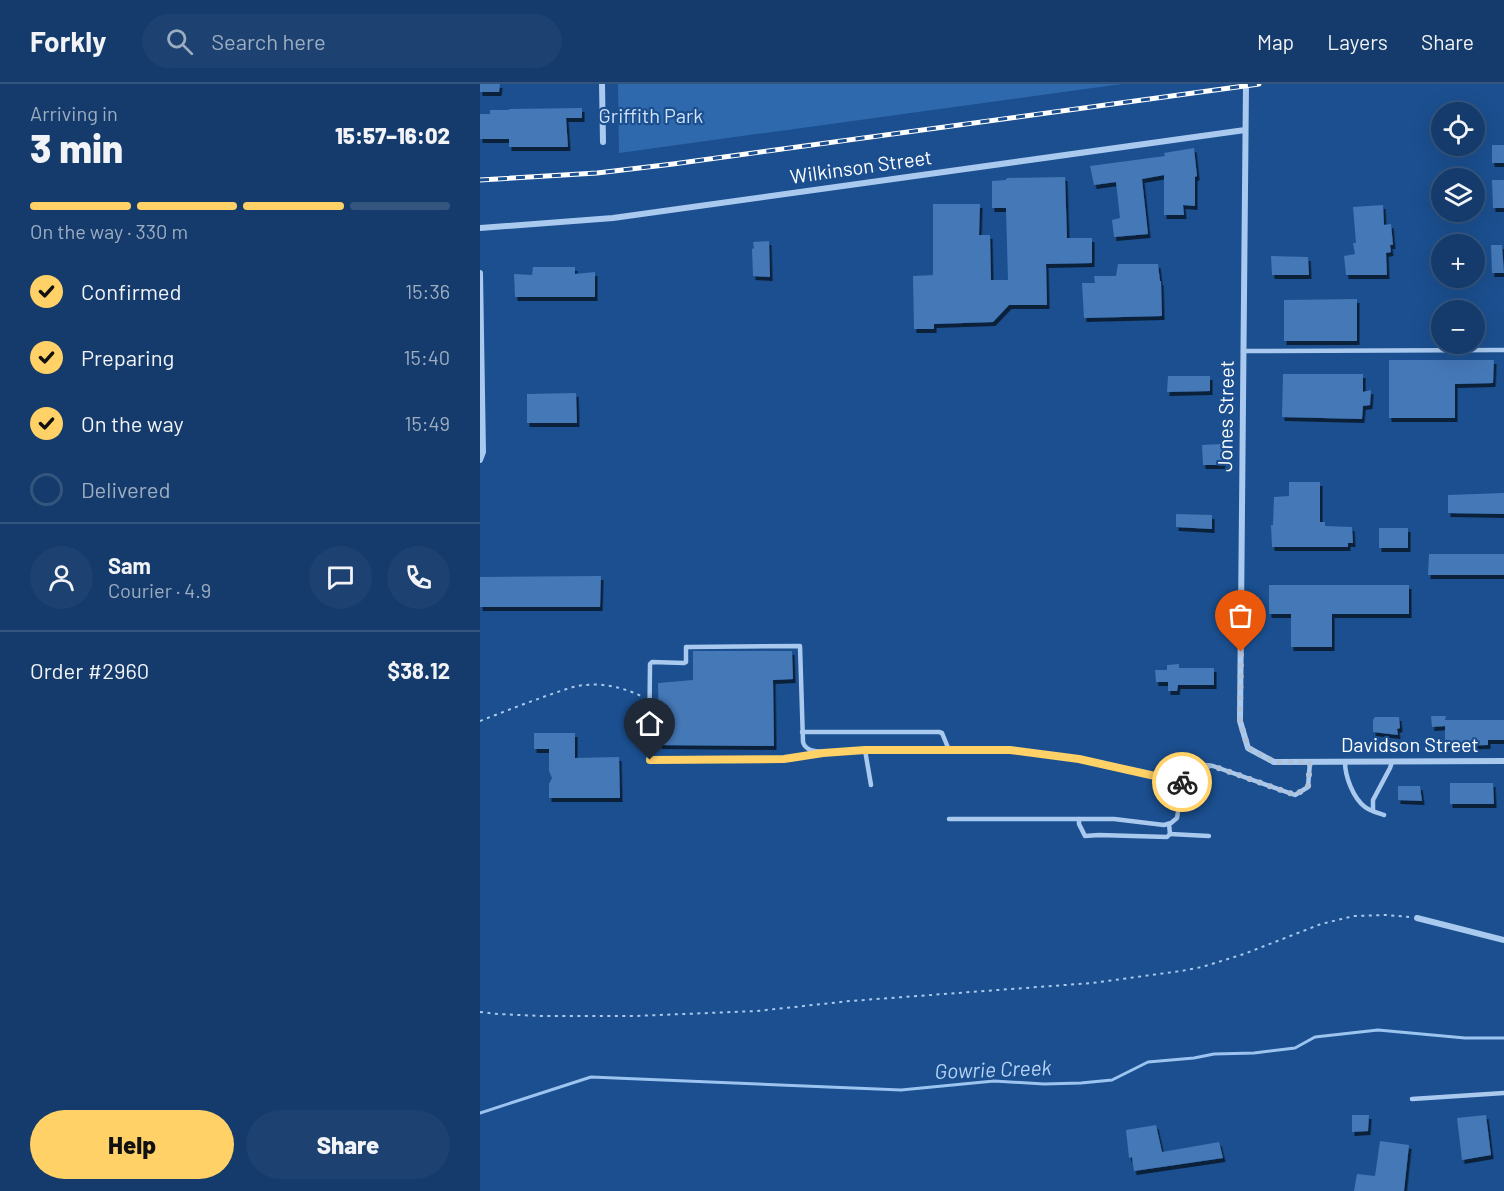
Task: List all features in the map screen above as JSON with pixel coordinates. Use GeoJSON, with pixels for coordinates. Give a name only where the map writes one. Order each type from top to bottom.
{"type":"FeatureCollection","features":[{"type":"Feature","properties":{"kind":"street"},"geometry":{"type":"LineString","coordinates":[[602,84],[603,142]]}},
{"type":"Feature","properties":{"kind":"street","name":"Jones Street"},"geometry":{"type":"LineString","coordinates":[[1246,84],[1240,721],[1248,748]]}},
{"type":"Feature","properties":{"kind":"street","name":"Wilkinson Street"},"geometry":{"type":"LineString","coordinates":[[480,228],[613,218],[1245,130]]}},
{"type":"Feature","properties":{"kind":"street"},"geometry":{"type":"LineString","coordinates":[[480,273],[483,452],[480,460]]}},
{"type":"Feature","properties":{"kind":"street","name":"Davidson Street"},"geometry":{"type":"LineString","coordinates":[[1248,748],[1274,762],[1504,761]]}},
{"type":"Feature","properties":{"kind":"street"},"geometry":{"type":"LineString","coordinates":[[1417,918],[1504,940]]}},
{"type":"Feature","properties":{"kind":"lane"},"geometry":{"type":"LineString","coordinates":[[1244,351],[1504,350]]}},
{"type":"Feature","properties":{"kind":"lane"},"geometry":{"type":"LineString","coordinates":[[829,752],[804,747],[800,646],[686,647],[686,662],[684,663],[652,662],[650,664],[650,760],[764,760],[865,750],[1010,750],[1113,765],[1185,782]]}},
{"type":"Feature","properties":{"kind":"lane"},"geometry":{"type":"LineString","coordinates":[[802,732],[939,732],[942,733],[949,750]]}},
{"type":"Feature","properties":{"kind":"lane"},"geometry":{"type":"LineString","coordinates":[[865,750],[871,785]]}},
{"type":"Feature","properties":{"kind":"lane"},"geometry":{"type":"LineString","coordinates":[[949,819],[1114,819],[1164,825],[1177,818],[1185,782],[1197,769],[1206,765],[1295,795],[1308,787],[1310,762]]}},
{"type":"Feature","properties":{"kind":"lane"},"geometry":{"type":"LineString","coordinates":[[1345,762],[1349,781],[1357,797],[1365,807],[1384,815]]}},
{"type":"Feature","properties":{"kind":"lane"},"geometry":{"type":"LineString","coordinates":[[1373,811],[1373,800],[1392,762]]}},
{"type":"Feature","properties":{"kind":"lane"},"geometry":{"type":"LineString","coordinates":[[1078,819],[1085,836],[1167,837],[1170,834]]}},
{"type":"Feature","properties":{"kind":"lane"},"geometry":{"type":"LineString","coordinates":[[1169,824],[1170,834]]}},
{"type":"Feature","properties":{"kind":"lane"},"geometry":{"type":"LineString","coordinates":[[1170,834],[1209,836]]}},
{"type":"Feature","properties":{"kind":"lane"},"geometry":{"type":"LineString","coordinates":[[1412,1099],[1504,1093]]}},
{"type":"Feature","properties":{"kind":"path"},"geometry":{"type":"LineString","coordinates":[[480,721],[568,688],[585,685],[622,688],[649,702]]}},
{"type":"Feature","properties":{"kind":"path"},"geometry":{"type":"LineString","coordinates":[[480,1012],[552,1016],[645,1016],[747,1012],[850,1001],[1092,983],[1202,967],[1244,954],[1321,924],[1354,916],[1386,915],[1417,918]]}},
{"type":"Feature","properties":{"kind":"green space","name":"Griffith Park"},"geometry":{"type":"Polygon","coordinates":[[[618,84],[1122,84],[619,153],[618,84]]]}},
{"type":"Feature","properties":{"kind":"building"},"geometry":{"type":"Polygon","coordinates":[[[480,84],[500,84],[499,92],[480,92],[480,84]]]}},
{"type":"Feature","properties":{"kind":"building"},"geometry":{"type":"Polygon","coordinates":[[[582,108],[582,118],[566,118],[568,147],[509,147],[509,139],[480,139],[480,114],[490,114],[490,110],[582,108]]]}},
{"type":"Feature","properties":{"kind":"building"},"geometry":{"type":"Polygon","coordinates":[[[1492,145],[1504,145],[1504,163],[1492,163],[1492,145]]]}},
{"type":"Feature","properties":{"kind":"building"},"geometry":{"type":"Polygon","coordinates":[[[1194,148],[1197,176],[1195,177],[1195,206],[1183,205],[1184,215],[1164,215],[1164,175],[1142,179],[1148,234],[1114,237],[1112,220],[1120,218],[1116,182],[1094,185],[1090,166],[1165,156],[1164,153],[1194,148]]]}},
{"type":"Feature","properties":{"kind":"building"},"geometry":{"type":"Polygon","coordinates":[[[1065,177],[1067,238],[1092,238],[1092,263],[1046,264],[1047,305],[1009,305],[993,322],[934,324],[934,329],[914,329],[913,276],[933,275],[933,204],[980,204],[979,235],[990,235],[991,280],[1008,280],[1006,208],[992,208],[992,181],[1007,178],[1065,177]]]}},
{"type":"Feature","properties":{"kind":"building"},"geometry":{"type":"Polygon","coordinates":[[[1492,180],[1504,180],[1504,208],[1493,208],[1492,180]]]}},
{"type":"Feature","properties":{"kind":"building"},"geometry":{"type":"Polygon","coordinates":[[[1383,205],[1384,225],[1391,224],[1393,245],[1390,245],[1391,252],[1386,253],[1387,275],[1346,275],[1344,256],[1355,254],[1353,207],[1383,205]]]}},
{"type":"Feature","properties":{"kind":"building"},"geometry":{"type":"Polygon","coordinates":[[[769,241],[770,277],[753,276],[753,242],[769,241]]]}},
{"type":"Feature","properties":{"kind":"building"},"geometry":{"type":"Polygon","coordinates":[[[1491,245],[1502,245],[1504,273],[1492,273],[1491,245]]]}},
{"type":"Feature","properties":{"kind":"building"},"geometry":{"type":"Polygon","coordinates":[[[1271,256],[1308,257],[1309,275],[1272,275],[1271,256]]]}},
{"type":"Feature","properties":{"kind":"building"},"geometry":{"type":"Polygon","coordinates":[[[1118,264],[1158,264],[1162,316],[1084,318],[1082,283],[1095,283],[1094,276],[1116,276],[1118,264]]]}},
{"type":"Feature","properties":{"kind":"building"},"geometry":{"type":"Polygon","coordinates":[[[533,267],[575,267],[575,274],[595,272],[595,297],[515,297],[514,274],[532,275],[533,267]]]}},
{"type":"Feature","properties":{"kind":"building"},"geometry":{"type":"Polygon","coordinates":[[[1357,299],[1357,341],[1284,341],[1284,300],[1357,299]]]}},
{"type":"Feature","properties":{"kind":"building"},"geometry":{"type":"Polygon","coordinates":[[[1389,360],[1494,360],[1493,383],[1455,384],[1455,418],[1389,418],[1389,360]]]}},
{"type":"Feature","properties":{"kind":"building"},"geometry":{"type":"Polygon","coordinates":[[[1283,374],[1363,374],[1363,392],[1371,390],[1370,405],[1363,406],[1362,419],[1282,417],[1283,374]]]}},
{"type":"Feature","properties":{"kind":"building"},"geometry":{"type":"Polygon","coordinates":[[[1168,376],[1210,376],[1210,391],[1167,392],[1168,376]]]}},
{"type":"Feature","properties":{"kind":"building"},"geometry":{"type":"Polygon","coordinates":[[[576,393],[577,423],[527,423],[527,394],[576,393]]]}},
{"type":"Feature","properties":{"kind":"building"},"geometry":{"type":"Polygon","coordinates":[[[1222,444],[1223,465],[1203,465],[1202,445],[1222,444]]]}},
{"type":"Feature","properties":{"kind":"building"},"geometry":{"type":"Polygon","coordinates":[[[1289,482],[1320,482],[1320,522],[1325,522],[1325,526],[1352,527],[1353,543],[1348,543],[1348,547],[1272,547],[1271,525],[1273,525],[1274,497],[1289,496],[1289,482]]]}},
{"type":"Feature","properties":{"kind":"building"},"geometry":{"type":"Polygon","coordinates":[[[1504,493],[1504,514],[1448,513],[1448,495],[1504,493]]]}},
{"type":"Feature","properties":{"kind":"building"},"geometry":{"type":"Polygon","coordinates":[[[1176,514],[1212,515],[1212,529],[1176,527],[1176,514]]]}},
{"type":"Feature","properties":{"kind":"building"},"geometry":{"type":"Polygon","coordinates":[[[1379,528],[1408,528],[1408,548],[1379,548],[1379,528]]]}},
{"type":"Feature","properties":{"kind":"building"},"geometry":{"type":"Polygon","coordinates":[[[1429,554],[1504,554],[1504,575],[1428,575],[1429,554]]]}},
{"type":"Feature","properties":{"kind":"building"},"geometry":{"type":"Polygon","coordinates":[[[601,576],[600,607],[480,607],[480,577],[601,576]]]}},
{"type":"Feature","properties":{"kind":"building"},"geometry":{"type":"Polygon","coordinates":[[[1269,585],[1409,585],[1409,614],[1332,614],[1332,647],[1291,647],[1291,614],[1269,614],[1269,585]]]}},
{"type":"Feature","properties":{"kind":"building"},"geometry":{"type":"Polygon","coordinates":[[[693,651],[792,651],[793,679],[773,680],[774,746],[659,745],[658,683],[693,680],[693,651]]]}},
{"type":"Feature","properties":{"kind":"building"},"geometry":{"type":"Polygon","coordinates":[[[1179,664],[1179,668],[1214,668],[1214,685],[1178,685],[1177,691],[1168,691],[1168,682],[1156,682],[1155,670],[1167,670],[1167,665],[1179,664]]]}},
{"type":"Feature","properties":{"kind":"building"},"geometry":{"type":"Polygon","coordinates":[[[1431,716],[1446,716],[1445,720],[1504,720],[1504,740],[1488,740],[1488,745],[1445,746],[1445,726],[1432,727],[1431,716]]]}},
{"type":"Feature","properties":{"kind":"building"},"geometry":{"type":"Polygon","coordinates":[[[1375,717],[1399,717],[1398,735],[1373,732],[1375,717]]]}},
{"type":"Feature","properties":{"kind":"building"},"geometry":{"type":"Polygon","coordinates":[[[534,733],[575,733],[575,758],[619,757],[620,798],[549,798],[549,784],[552,778],[549,771],[549,749],[534,749],[534,733]]]}},
{"type":"Feature","properties":{"kind":"building"},"geometry":{"type":"Polygon","coordinates":[[[1450,783],[1493,783],[1494,804],[1450,804],[1450,783]]]}},
{"type":"Feature","properties":{"kind":"building"},"geometry":{"type":"Polygon","coordinates":[[[1398,786],[1420,786],[1422,801],[1398,800],[1398,786]]]}},
{"type":"Feature","properties":{"kind":"building"},"geometry":{"type":"Polygon","coordinates":[[[1352,1115],[1369,1115],[1368,1131],[1352,1132],[1352,1115]]]}},
{"type":"Feature","properties":{"kind":"building"},"geometry":{"type":"Polygon","coordinates":[[[1486,1115],[1491,1155],[1462,1160],[1457,1118],[1486,1115]]]}},
{"type":"Feature","properties":{"kind":"building"},"geometry":{"type":"Polygon","coordinates":[[[1156,1125],[1162,1152],[1219,1142],[1223,1158],[1134,1171],[1132,1157],[1129,1158],[1126,1130],[1156,1125]]]}},
{"type":"Feature","properties":{"kind":"building"},"geometry":{"type":"Polygon","coordinates":[[[1380,1141],[1409,1145],[1404,1191],[1354,1191],[1357,1174],[1375,1176],[1380,1141]]]}},
{"type":"Feature","properties":{"kind":"waterway","name":"Gowrie Creek"},"geometry":{"type":"LineString","coordinates":[[480,1113],[591,1077],[901,1090],[994,1081],[1044,1084],[1081,1083],[1112,1080],[1148,1062],[1295,1048],[1315,1037],[1378,1030],[1465,1038],[1504,1038]]}},
{"type":"Feature","properties":{"kind":"railway"},"geometry":{"type":"LineString","coordinates":[[480,180],[597,173],[673,164],[1259,84]]}},
{"type":"Feature","properties":{"kind":"way so far"},"geometry":{"type":"LineString","coordinates":[[1182,782],[1185,782],[1197,769],[1206,765],[1295,795],[1308,787],[1310,762],[1274,762],[1248,748],[1240,721],[1241,652]]}},
{"type":"Feature","properties":{"kind":"route"},"geometry":{"type":"LineString","coordinates":[[650,760],[784,759],[865,750],[992,749],[1056,755],[1113,765],[1182,782]]}}]}
